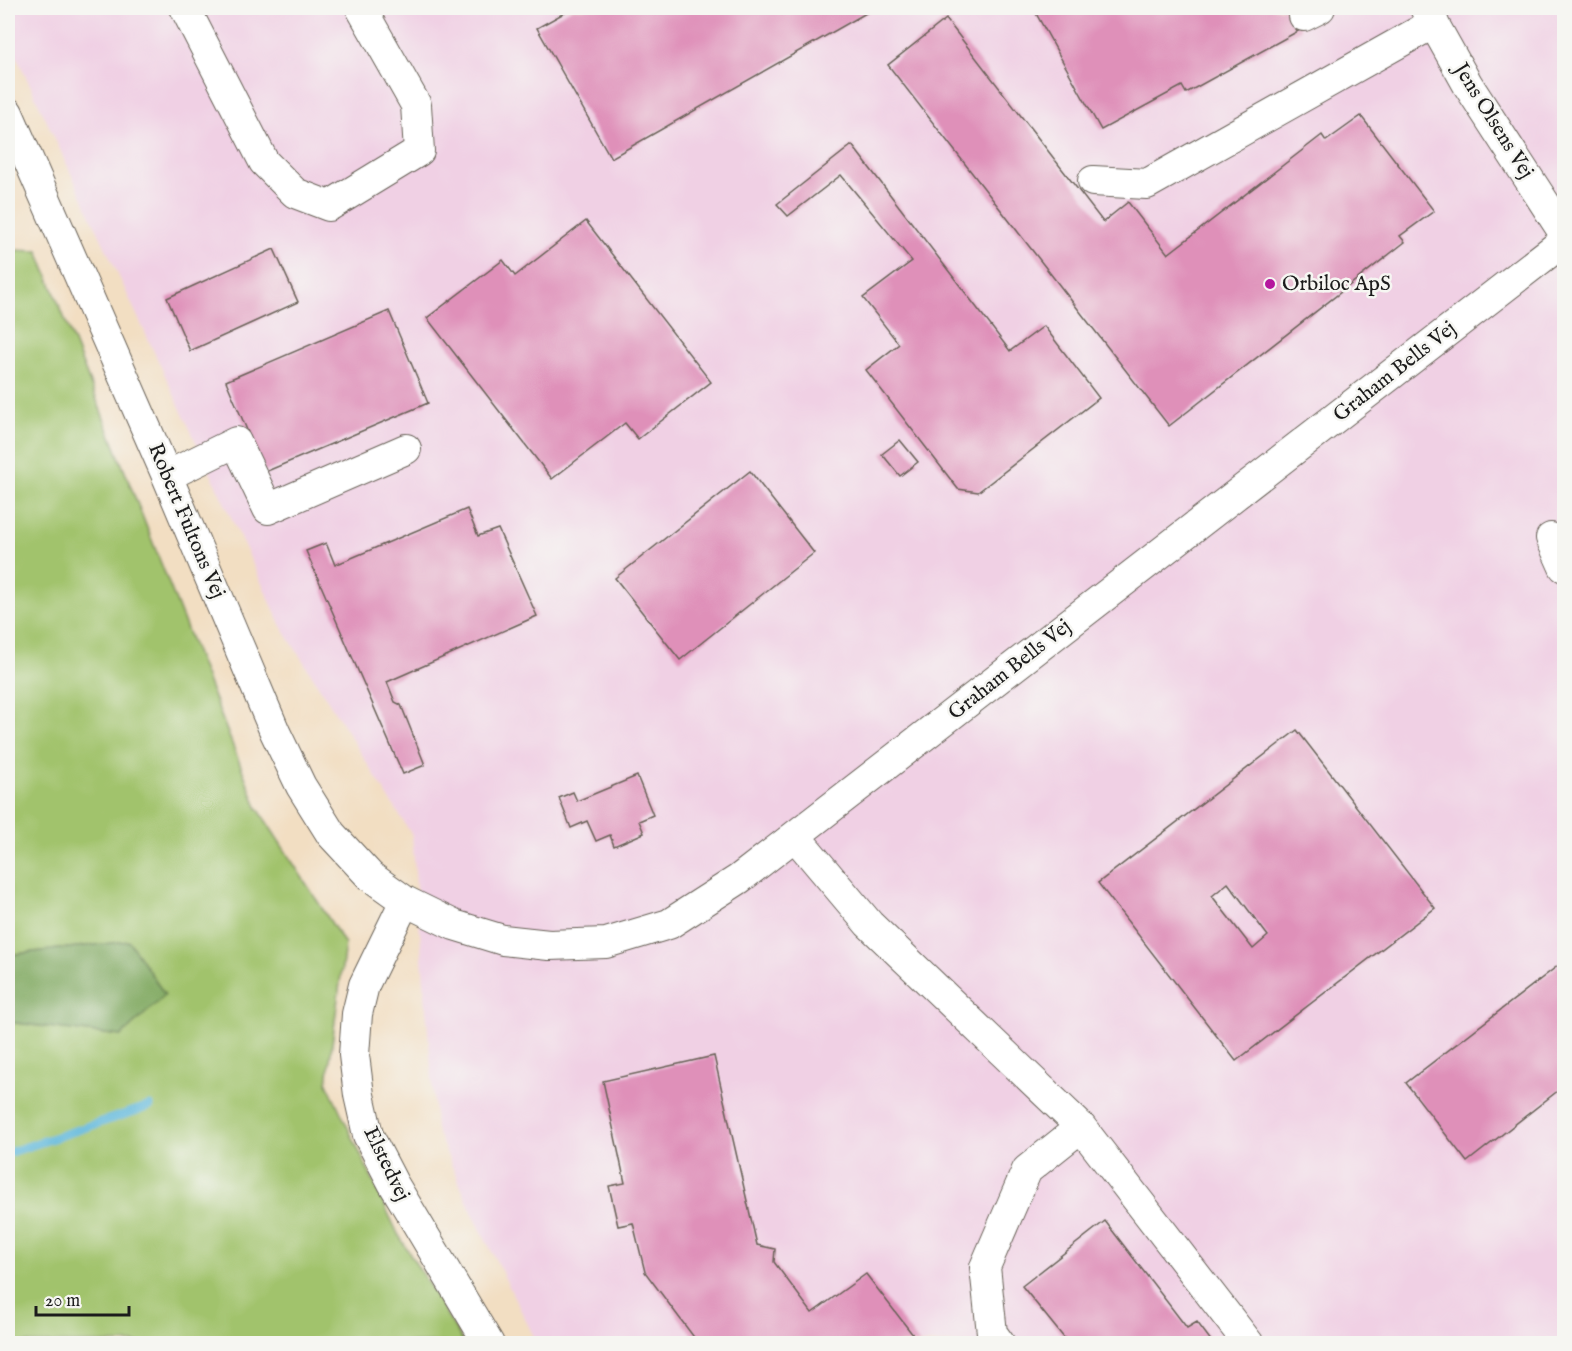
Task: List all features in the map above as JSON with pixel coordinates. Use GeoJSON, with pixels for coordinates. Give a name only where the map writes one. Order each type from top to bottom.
{"type":"FeatureCollection","features":[{"type":"Feature","properties":{"kind":"street"},"geometry":{"type":"LineString","coordinates":[[185,8],[264,162],[295,193],[329,206],[419,151],[416,105],[361,8]]}},
{"type":"Feature","properties":{"kind":"street"},"geometry":{"type":"LineString","coordinates":[[1093,181],[1147,184],[1429,15]]}},
{"type":"Feature","properties":{"kind":"street","name":"Jens Olsens Vej"},"geometry":{"type":"LineString","coordinates":[[1429,15],[1468,85],[1564,233]]}},
{"type":"Feature","properties":{"kind":"street","name":"Robert Fultons Vej"},"geometry":{"type":"LineString","coordinates":[[8,113],[167,476],[275,732],[301,786],[331,834],[370,876],[405,901]]}},
{"type":"Feature","properties":{"kind":"street","name":"Graham Bells Vej"},"geometry":{"type":"LineString","coordinates":[[405,901],[454,925],[503,940],[549,945],[606,943],[669,924],[739,879],[1564,241]]}},
{"type":"Feature","properties":{"kind":"street"},"geometry":{"type":"LineString","coordinates":[[167,476],[236,442],[268,509],[406,448]]}},
{"type":"Feature","properties":{"kind":"street"},"geometry":{"type":"LineString","coordinates":[[1551,538],[1564,567]]}},
{"type":"Feature","properties":{"kind":"street"},"geometry":{"type":"LineString","coordinates":[[795,836],[869,924],[1082,1127],[1249,1344]]}},
{"type":"Feature","properties":{"kind":"street","name":"Elstedvej"},"geometry":{"type":"LineString","coordinates":[[405,901],[364,985],[357,1014],[354,1055],[358,1095],[368,1135],[393,1183],[489,1344]]}},
{"type":"Feature","properties":{"kind":"street"},"geometry":{"type":"LineString","coordinates":[[1000,1344],[992,1333],[985,1267],[1027,1170],[1082,1127]]}},
{"type":"Feature","properties":{"kind":"shaded area"},"geometry":{"type":"Polygon","coordinates":[[[8,8],[1564,8],[1564,1341],[1561,1344],[537,1343],[470,1208],[436,1129],[412,835],[283,629],[8,38],[8,8]]]}},
{"type":"Feature","properties":{"kind":"green space"},"geometry":{"type":"Polygon","coordinates":[[[8,245],[10,250],[38,251],[257,807],[345,944],[327,1083],[398,1234],[464,1343],[8,1343],[8,1022],[121,1036],[128,941],[8,955],[8,245]]]}},
{"type":"Feature","properties":{"kind":"green space"},"geometry":{"type":"Polygon","coordinates":[[[129,941],[165,995],[121,1036],[8,1022],[8,955],[129,941]]]}},
{"type":"Feature","properties":{"kind":"building"},"geometry":{"type":"Polygon","coordinates":[[[573,8],[875,8],[611,158],[537,28],[573,8]]]}},
{"type":"Feature","properties":{"kind":"building"},"geometry":{"type":"Polygon","coordinates":[[[1033,8],[1299,8],[1300,30],[1186,93],[1182,86],[1101,130],[1033,8]]]}},
{"type":"Feature","properties":{"kind":"building"},"geometry":{"type":"Polygon","coordinates":[[[946,19],[1103,222],[1128,202],[1168,254],[1322,135],[1326,141],[1361,116],[1434,211],[1400,236],[1405,242],[1169,426],[888,65],[946,19]]]}},
{"type":"Feature","properties":{"kind":"building"},"geometry":{"type":"Polygon","coordinates":[[[852,145],[1010,351],[1044,326],[1099,398],[978,492],[958,489],[866,370],[899,344],[863,298],[912,261],[841,175],[788,216],[777,204],[852,145]]]}},
{"type":"Feature","properties":{"kind":"building"},"geometry":{"type":"Polygon","coordinates":[[[586,221],[711,382],[638,439],[625,423],[552,479],[427,318],[503,260],[515,276],[586,221]]]}},
{"type":"Feature","properties":{"kind":"building"},"geometry":{"type":"Polygon","coordinates":[[[274,249],[298,302],[190,351],[167,298],[274,249]]]}},
{"type":"Feature","properties":{"kind":"building"},"geometry":{"type":"Polygon","coordinates":[[[389,311],[428,403],[265,472],[226,381],[389,311]]]}},
{"type":"Feature","properties":{"kind":"building"},"geometry":{"type":"Polygon","coordinates":[[[900,440],[918,462],[900,476],[882,454],[900,440]]]}},
{"type":"Feature","properties":{"kind":"building"},"geometry":{"type":"Polygon","coordinates":[[[750,471],[814,553],[680,660],[615,578],[750,471]]]}},
{"type":"Feature","properties":{"kind":"building"},"geometry":{"type":"Polygon","coordinates":[[[467,509],[478,536],[498,529],[537,616],[387,682],[395,702],[401,705],[425,765],[403,774],[306,551],[326,543],[335,565],[467,509]]]}},
{"type":"Feature","properties":{"kind":"building"},"geometry":{"type":"Polygon","coordinates":[[[1297,730],[1435,908],[1236,1061],[1098,883],[1297,730]],[[1228,883],[1212,896],[1253,949],[1268,936],[1228,883]]]}},
{"type":"Feature","properties":{"kind":"building"},"geometry":{"type":"Polygon","coordinates":[[[637,776],[653,815],[639,821],[644,833],[614,846],[610,835],[596,841],[587,821],[571,828],[559,798],[573,792],[577,801],[637,776]]]}},
{"type":"Feature","properties":{"kind":"building"},"geometry":{"type":"Polygon","coordinates":[[[1564,961],[1564,1086],[1467,1162],[1406,1083],[1564,961]]]}},
{"type":"Feature","properties":{"kind":"building"},"geometry":{"type":"Polygon","coordinates":[[[714,1056],[757,1245],[775,1249],[774,1262],[812,1313],[866,1274],[920,1344],[699,1344],[645,1272],[633,1223],[618,1226],[609,1186],[625,1183],[603,1081],[714,1056]]]}},
{"type":"Feature","properties":{"kind":"building"},"geometry":{"type":"Polygon","coordinates":[[[1105,1221],[1187,1328],[1197,1322],[1212,1342],[1069,1344],[1022,1286],[1105,1221]]]}},
{"type":"Feature","properties":{"kind":"waterway"},"geometry":{"type":"LineString","coordinates":[[8,1153],[150,1106]]}},
{"type":"Feature","properties":{"kind":"place","name":"Orbiloc ApS"},"geometry":{"type":"Point","coordinates":[1270,284]}}]}
